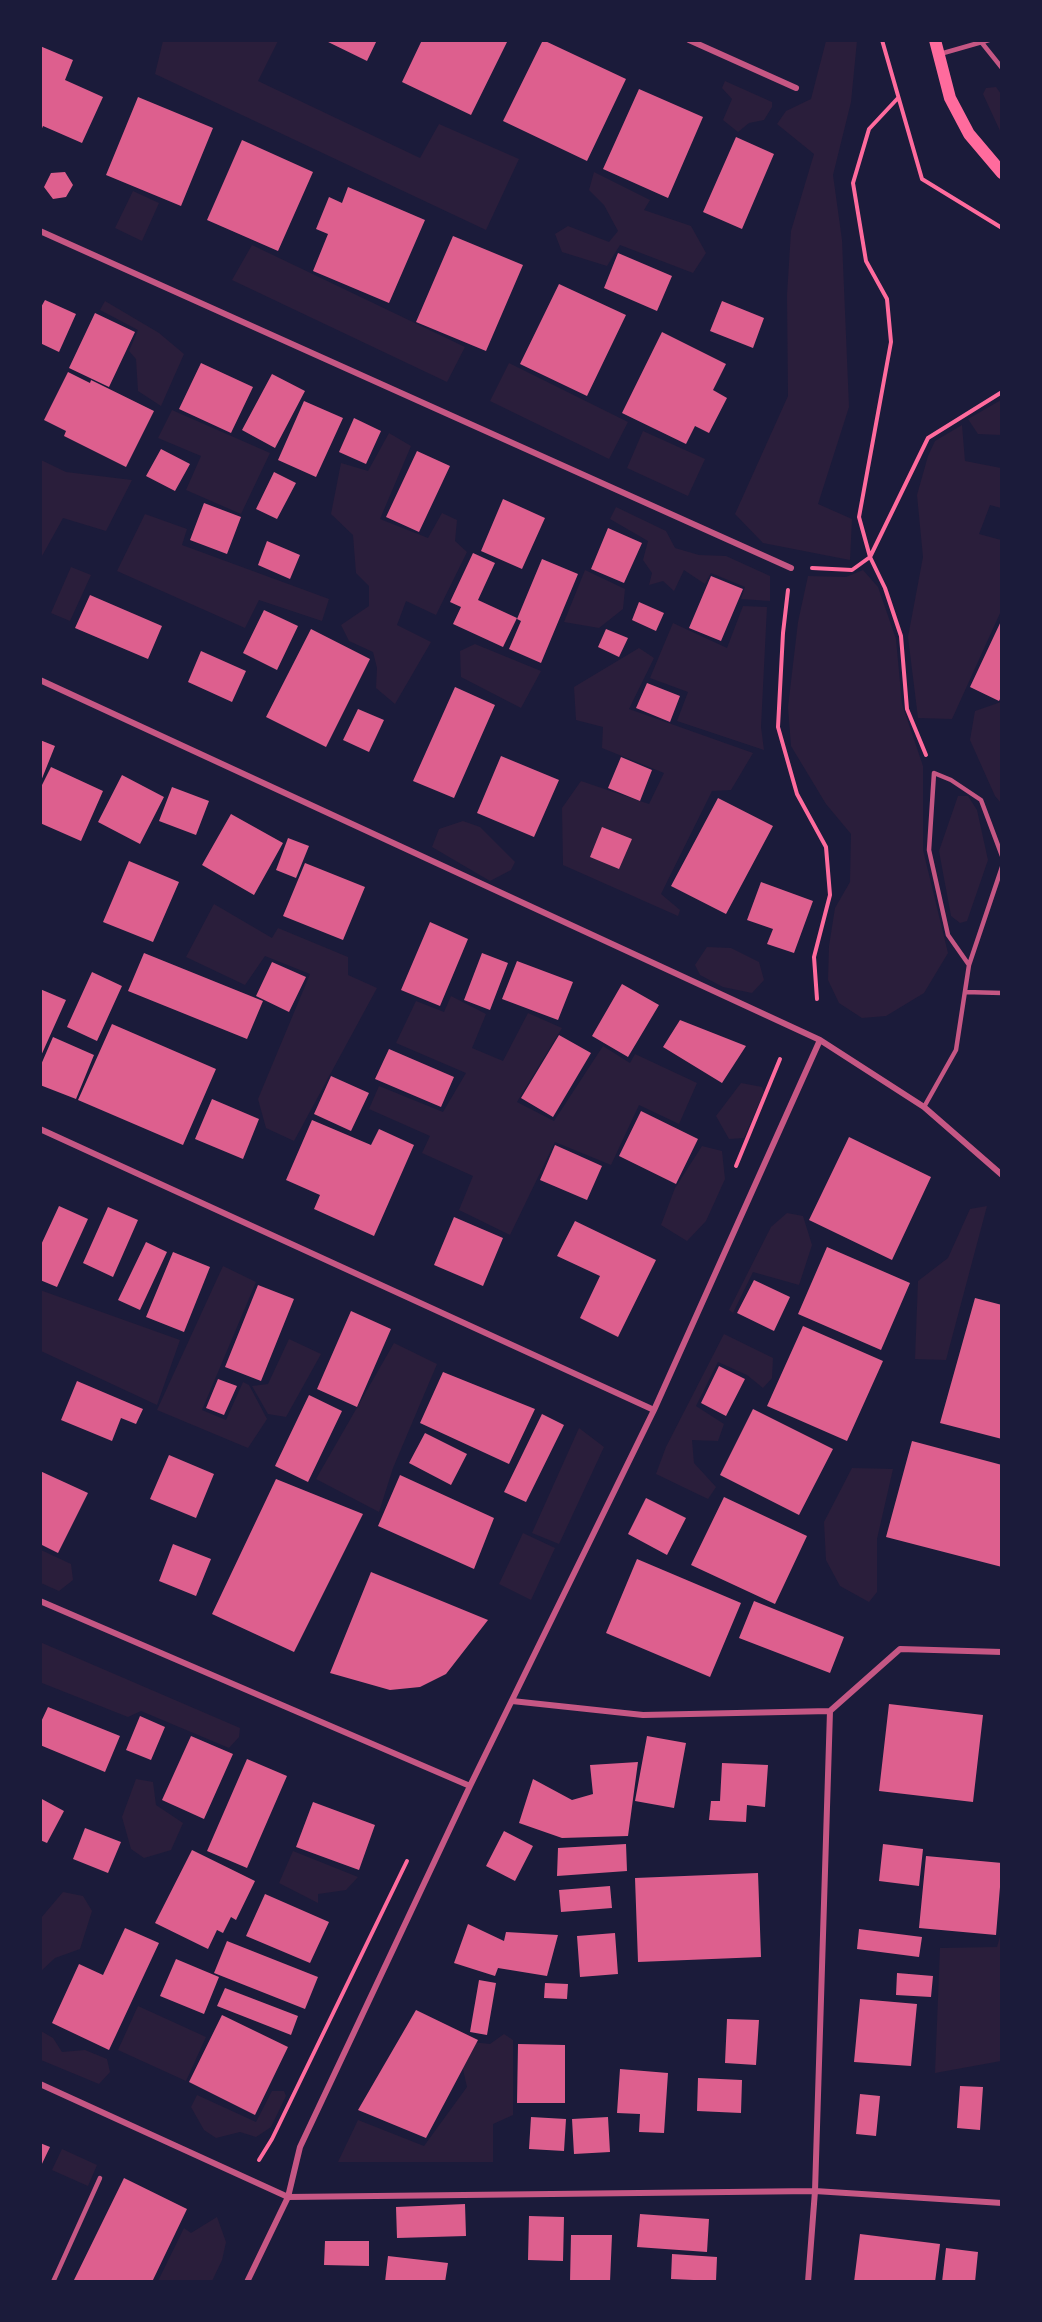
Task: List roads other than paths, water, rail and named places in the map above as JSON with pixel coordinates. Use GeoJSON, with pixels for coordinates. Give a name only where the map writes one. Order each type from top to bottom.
{"type":"FeatureCollection","features":[{"type":"Feature","properties":{"kind":"main road"},"geometry":{"type":"LineString","coordinates":[[934,40],[950,98],[969,134],[1002,173]]}},
{"type":"Feature","properties":{"kind":"street"},"geometry":{"type":"LineString","coordinates":[[689,40],[796,88]]}},
{"type":"Feature","properties":{"kind":"street"},"geometry":{"type":"LineString","coordinates":[[40,231],[791,568]]}},
{"type":"Feature","properties":{"kind":"street"},"geometry":{"type":"LineString","coordinates":[[40,680],[820,1040],[924,1107],[1002,1175]]}},
{"type":"Feature","properties":{"kind":"street"},"geometry":{"type":"LineString","coordinates":[[247,2282],[288,2197],[300,2147],[470,1786],[654,1410],[820,1040]]}},
{"type":"Feature","properties":{"kind":"street"},"geometry":{"type":"LineString","coordinates":[[40,1129],[654,1410]]}},
{"type":"Feature","properties":{"kind":"street"},"geometry":{"type":"LineString","coordinates":[[40,1601],[470,1786]]}},
{"type":"Feature","properties":{"kind":"street"},"geometry":{"type":"LineString","coordinates":[[512,1701],[643,1715],[830,1712],[900,1649],[1002,1652]]}},
{"type":"Feature","properties":{"kind":"street"},"geometry":{"type":"LineString","coordinates":[[808,2282],[815,2191],[830,1712]]}},
{"type":"Feature","properties":{"kind":"street"},"geometry":{"type":"LineString","coordinates":[[40,2084],[288,2197],[815,2191],[1002,2203]]}},
{"type":"Feature","properties":{"kind":"lane"},"geometry":{"type":"LineString","coordinates":[[937,55],[989,40]]}},
{"type":"Feature","properties":{"kind":"lane"},"geometry":{"type":"LineString","coordinates":[[982,42],[1002,68]]}},
{"type":"Feature","properties":{"kind":"lane"},"geometry":{"type":"LineString","coordinates":[[969,965],[948,935],[929,850],[934,773],[951,780],[981,800],[1002,856]]}},
{"type":"Feature","properties":{"kind":"lane"},"geometry":{"type":"LineString","coordinates":[[924,1107],[956,1050],[969,965],[1002,867]]}},
{"type":"Feature","properties":{"kind":"lane"},"geometry":{"type":"LineString","coordinates":[[965,993],[1002,993]]}},
{"type":"Feature","properties":{"kind":"lane"},"geometry":{"type":"LineString","coordinates":[[53,2282],[100,2178]]}}]}
